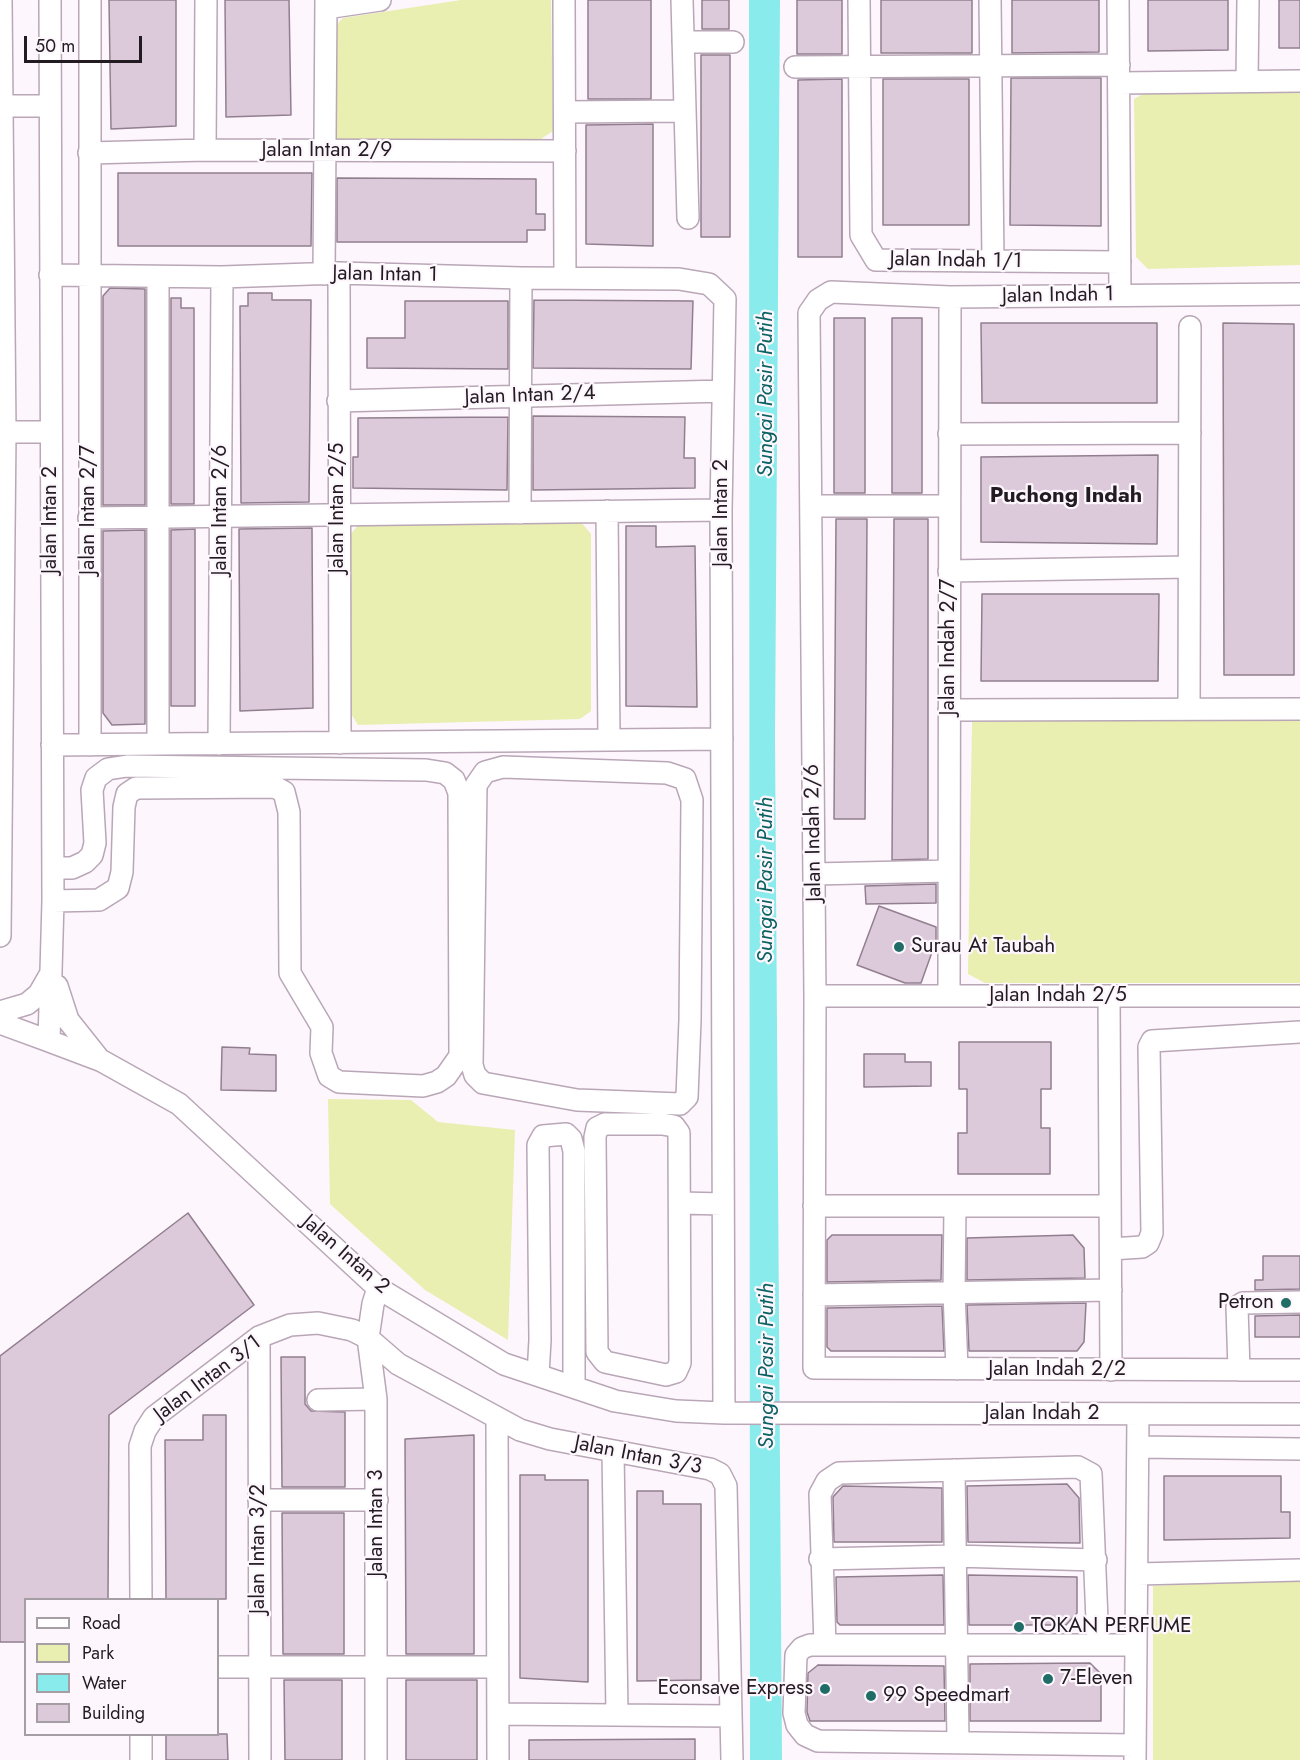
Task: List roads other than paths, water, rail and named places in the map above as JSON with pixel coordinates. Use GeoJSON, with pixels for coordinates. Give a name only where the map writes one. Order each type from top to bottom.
{"type":"FeatureCollection","features":[{"type":"Feature","properties":{"kind":"street"},"geometry":{"type":"LineString","coordinates":[[0,936],[1,0]]}},
{"type":"Feature","properties":{"kind":"street","name":"Jalan Intan 2"},"geometry":{"type":"LineString","coordinates":[[49,1041],[53,971],[50,0]]}},
{"type":"Feature","properties":{"kind":"street","name":"Jalan Intan 2/7"},"geometry":{"type":"LineString","coordinates":[[90,0],[88,276],[90,745]]}},
{"type":"Feature","properties":{"kind":"street"},"geometry":{"type":"LineString","coordinates":[[205,150],[206,0]]}},
{"type":"Feature","properties":{"kind":"street"},"geometry":{"type":"LineString","coordinates":[[326,4],[380,0]]}},
{"type":"Feature","properties":{"kind":"street"},"geometry":{"type":"LineString","coordinates":[[564,0],[565,277]]}},
{"type":"Feature","properties":{"kind":"street"},"geometry":{"type":"LineString","coordinates":[[682,0],[688,218]]}},
{"type":"Feature","properties":{"kind":"street","name":"Jalan Indah 1/1"},"geometry":{"type":"LineString","coordinates":[[859,0],[861,235],[876,260],[1120,262]]}},
{"type":"Feature","properties":{"kind":"street"},"geometry":{"type":"LineString","coordinates":[[990,0],[993,261]]}},
{"type":"Feature","properties":{"kind":"street"},"geometry":{"type":"LineString","coordinates":[[1118,0],[1120,295]]}},
{"type":"Feature","properties":{"kind":"street"},"geometry":{"type":"LineString","coordinates":[[1248,0],[1248,81]]}},
{"type":"Feature","properties":{"kind":"street","name":"Jalan Intan 2/5"},"geometry":{"type":"LineString","coordinates":[[326,4],[326,151],[338,401],[340,743]]}},
{"type":"Feature","properties":{"kind":"street"},"geometry":{"type":"LineString","coordinates":[[683,42],[733,42]]}},
{"type":"Feature","properties":{"kind":"street"},"geometry":{"type":"LineString","coordinates":[[795,67],[991,65],[1248,81],[1300,81]]}},
{"type":"Feature","properties":{"kind":"street"},"geometry":{"type":"LineString","coordinates":[[2,106],[50,106]]}},
{"type":"Feature","properties":{"kind":"street"},"geometry":{"type":"LineString","coordinates":[[565,112],[685,111]]}},
{"type":"Feature","properties":{"kind":"street","name":"Jalan Intan 2/9"},"geometry":{"type":"LineString","coordinates":[[89,153],[205,150],[565,151]]}},
{"type":"Feature","properties":{"kind":"street","name":"Jalan Intan 1"},"geometry":{"type":"LineString","coordinates":[[50,275],[222,277],[331,273],[679,279],[709,284],[716,291]]}},
{"type":"Feature","properties":{"kind":"street"},"geometry":{"type":"LineString","coordinates":[[158,744],[159,277]]}},
{"type":"Feature","properties":{"kind":"street","name":"Jalan Intan 2/6"},"geometry":{"type":"LineString","coordinates":[[219,744],[222,277]]}},
{"type":"Feature","properties":{"kind":"street"},"geometry":{"type":"LineString","coordinates":[[520,278],[520,513]]}},
{"type":"Feature","properties":{"kind":"street","name":"Jalan Intan 2"},"geometry":{"type":"LineString","coordinates":[[0,1023],[102,1062],[179,1104],[378,1288],[504,1364],[625,1403],[676,1411],[734,1413],[723,1204],[722,510],[725,299],[716,291]]}},
{"type":"Feature","properties":{"kind":"street","name":"Jalan Indah 1"},"geometry":{"type":"LineString","coordinates":[[818,300],[831,292],[950,297],[1300,294]]}},
{"type":"Feature","properties":{"kind":"street","name":"Jalan Indah 2/7"},"geometry":{"type":"LineString","coordinates":[[949,996],[950,297]]}},
{"type":"Feature","properties":{"kind":"street","name":"Jalan Indah 2/6"},"geometry":{"type":"LineString","coordinates":[[814,1368],[815,996],[809,313],[818,300]]}},
{"type":"Feature","properties":{"kind":"street"},"geometry":{"type":"LineString","coordinates":[[1189,709],[1190,327]]}},
{"type":"Feature","properties":{"kind":"street","name":"Jalan Intan 2/4"},"geometry":{"type":"LineString","coordinates":[[338,401],[723,391]]}},
{"type":"Feature","properties":{"kind":"street"},"geometry":{"type":"LineString","coordinates":[[2,432],[50,432]]}},
{"type":"Feature","properties":{"kind":"street"},"geometry":{"type":"LineString","coordinates":[[949,434],[1190,433]]}},
{"type":"Feature","properties":{"kind":"street"},"geometry":{"type":"LineString","coordinates":[[811,506],[949,506]]}},
{"type":"Feature","properties":{"kind":"street"},"geometry":{"type":"LineString","coordinates":[[89,518],[722,510]]}},
{"type":"Feature","properties":{"kind":"street"},"geometry":{"type":"LineString","coordinates":[[607,512],[609,740]]}},
{"type":"Feature","properties":{"kind":"street"},"geometry":{"type":"LineString","coordinates":[[949,571],[1189,567]]}},
{"type":"Feature","properties":{"kind":"street"},"geometry":{"type":"LineString","coordinates":[[949,710],[1300,708]]}},
{"type":"Feature","properties":{"kind":"street"},"geometry":{"type":"LineString","coordinates":[[52,745],[722,739]]}},
{"type":"Feature","properties":{"kind":"street"},"geometry":{"type":"LineString","coordinates":[[503,767],[656,772],[685,779],[692,800],[691,955],[687,1097],[680,1104],[577,1100],[483,1083],[475,1075],[472,1065],[476,785],[485,772],[503,767]]}},
{"type":"Feature","properties":{"kind":"street"},"geometry":{"type":"LineString","coordinates":[[53,868],[72,868],[85,862],[92,855],[95,843],[92,790],[96,778],[108,769],[284,768],[426,770],[445,773],[454,780],[459,794],[460,1056],[454,1067],[437,1082],[423,1086],[339,1082],[328,1076],[323,1067],[322,1027],[290,973],[290,832],[287,799],[284,792],[284,768]]}},
{"type":"Feature","properties":{"kind":"street"},"geometry":{"type":"LineString","coordinates":[[53,901],[99,900],[118,888],[122,872],[124,807],[127,794],[136,788],[263,786],[275,787],[284,792]]}},
{"type":"Feature","properties":{"kind":"street"},"geometry":{"type":"LineString","coordinates":[[814,874],[949,871]]}},
{"type":"Feature","properties":{"kind":"street"},"geometry":{"type":"LineString","coordinates":[[691,895],[722,895]]}},
{"type":"Feature","properties":{"kind":"street"},"geometry":{"type":"LineString","coordinates":[[691,955],[722,956]]}},
{"type":"Feature","properties":{"kind":"street"},"geometry":{"type":"LineString","coordinates":[[0,1012],[27,1005],[39,994],[53,971]]}},
{"type":"Feature","properties":{"kind":"street"},"geometry":{"type":"LineString","coordinates":[[53,971],[68,1020],[102,1062]]}},
{"type":"Feature","properties":{"kind":"street","name":"Jalan Indah 2/5"},"geometry":{"type":"LineString","coordinates":[[815,996],[1300,996]]}},
{"type":"Feature","properties":{"kind":"street"},"geometry":{"type":"LineString","coordinates":[[1109,996],[1112,1370]]}},
{"type":"Feature","properties":{"kind":"street"},"geometry":{"type":"LineString","coordinates":[[1111,1249],[1142,1247],[1148,1243],[1152,1233],[1149,1047],[1152,1041],[1300,1032]]}},
{"type":"Feature","properties":{"kind":"street"},"geometry":{"type":"LineString","coordinates":[[605,1124],[674,1126],[679,1132],[681,1203],[680,1363],[676,1372],[666,1375],[605,1362],[597,1352],[595,1137],[597,1128],[605,1124]]}},
{"type":"Feature","properties":{"kind":"street"},"geometry":{"type":"LineString","coordinates":[[538,1375],[540,1340],[538,1145],[543,1136],[566,1134],[571,1139],[574,1151],[573,1387]]}},
{"type":"Feature","properties":{"kind":"street"},"geometry":{"type":"LineString","coordinates":[[681,1203],[723,1204]]}},
{"type":"Feature","properties":{"kind":"street"},"geometry":{"type":"LineString","coordinates":[[814,1206],[1110,1206]]}},
{"type":"Feature","properties":{"kind":"street"},"geometry":{"type":"LineString","coordinates":[[955,1206],[954,1292],[957,1369]]}},
{"type":"Feature","properties":{"kind":"street","name":"Jalan Intan 3"},"geometry":{"type":"LineString","coordinates":[[376,1760],[376,1399],[368,1338],[378,1288]]}},
{"type":"Feature","properties":{"kind":"street"},"geometry":{"type":"LineString","coordinates":[[814,1295],[1111,1290]]}},
{"type":"Feature","properties":{"kind":"street"},"geometry":{"type":"LineString","coordinates":[[1239,1370],[1237,1307],[1243,1303],[1300,1302]]}},
{"type":"Feature","properties":{"kind":"street","name":"Jalan Intan 3/1"},"geometry":{"type":"LineString","coordinates":[[141,1598],[140,1446],[145,1431],[154,1417],[259,1337],[290,1325],[318,1323],[352,1330],[368,1338]]}},
{"type":"Feature","properties":{"kind":"street","name":"Jalan Intan 3/2"},"geometry":{"type":"LineString","coordinates":[[259,1337],[260,1760]]}},
{"type":"Feature","properties":{"kind":"street","name":"Jalan Intan 3/3"},"geometry":{"type":"LineString","coordinates":[[368,1338],[398,1364],[520,1430],[550,1440],[710,1469],[720,1474],[726,1486],[732,1760]]}},
{"type":"Feature","properties":{"kind":"street"},"geometry":{"type":"LineString","coordinates":[[540,1340],[574,1349]]}},
{"type":"Feature","properties":{"kind":"street","name":"Jalan Indah 2/2"},"geometry":{"type":"LineString","coordinates":[[814,1368],[1300,1370]]}},
{"type":"Feature","properties":{"kind":"street"},"geometry":{"type":"LineString","coordinates":[[318,1400],[376,1399]]}},
{"type":"Feature","properties":{"kind":"street","name":"Jalan Indah 2"},"geometry":{"type":"LineString","coordinates":[[734,1413],[1300,1414]]}},
{"type":"Feature","properties":{"kind":"street"},"geometry":{"type":"LineString","coordinates":[[1136,1645],[817,1645],[802,1648],[796,1655],[794,1713],[797,1725],[804,1735],[818,1741],[958,1741],[1135,1752],[1138,1574],[1138,1414]]}},
{"type":"Feature","properties":{"kind":"street"},"geometry":{"type":"LineString","coordinates":[[496,1418],[498,1760]]}},
{"type":"Feature","properties":{"kind":"street"},"geometry":{"type":"LineString","coordinates":[[1138,1448],[1300,1449]]}},
{"type":"Feature","properties":{"kind":"street"},"geometry":{"type":"LineString","coordinates":[[613,1451],[616,1714]]}},
{"type":"Feature","properties":{"kind":"street"},"geometry":{"type":"LineString","coordinates":[[817,1645],[820,1494],[827,1481],[838,1473],[1078,1467],[1091,1474],[1098,1645]]}},
{"type":"Feature","properties":{"kind":"street"},"geometry":{"type":"LineString","coordinates":[[954,1470],[958,1741]]}},
{"type":"Feature","properties":{"kind":"street"},"geometry":{"type":"LineString","coordinates":[[259,1500],[377,1500]]}},
{"type":"Feature","properties":{"kind":"street"},"geometry":{"type":"LineString","coordinates":[[820,1559],[955,1556],[1096,1560]]}},
{"type":"Feature","properties":{"kind":"street"},"geometry":{"type":"LineString","coordinates":[[1138,1574],[1300,1570]]}},
{"type":"Feature","properties":{"kind":"street"},"geometry":{"type":"LineString","coordinates":[[219,1667],[497,1667]]}},
{"type":"Feature","properties":{"kind":"street"},"geometry":{"type":"LineString","coordinates":[[498,1714],[730,1716]]}},
{"type":"Feature","properties":{"kind":"street"},"geometry":{"type":"LineString","coordinates":[[141,1736],[141,1760]]}},
{"type":"Feature","properties":{"kind":"water","name":"Sungai Pasir Putih"},"geometry":{"type":"Polygon","coordinates":[[[749,0],[780,0],[775,736],[782,1760],[750,1760],[749,0]]]}},
{"type":"Feature","properties":{"kind":"place","name":"Surau At Taubah"},"geometry":{"type":"Point","coordinates":[899,947]}},
{"type":"Feature","properties":{"kind":"place","name":"Petron"},"geometry":{"type":"Point","coordinates":[1286,1303]}},
{"type":"Feature","properties":{"kind":"place","name":"TOKAN PERFUME"},"geometry":{"type":"Point","coordinates":[1019,1627]}},
{"type":"Feature","properties":{"kind":"place","name":"7-Eleven"},"geometry":{"type":"Point","coordinates":[1048,1679]}},
{"type":"Feature","properties":{"kind":"place","name":"Econsave Express"},"geometry":{"type":"Point","coordinates":[825,1689]}},
{"type":"Feature","properties":{"kind":"place","name":"99 Speedmart"},"geometry":{"type":"Point","coordinates":[871,1696]}},
{"type":"Feature","properties":{"kind":"district","name":"Puchong Indah"},"geometry":{"type":"Point","coordinates":[1066,497]}}]}
